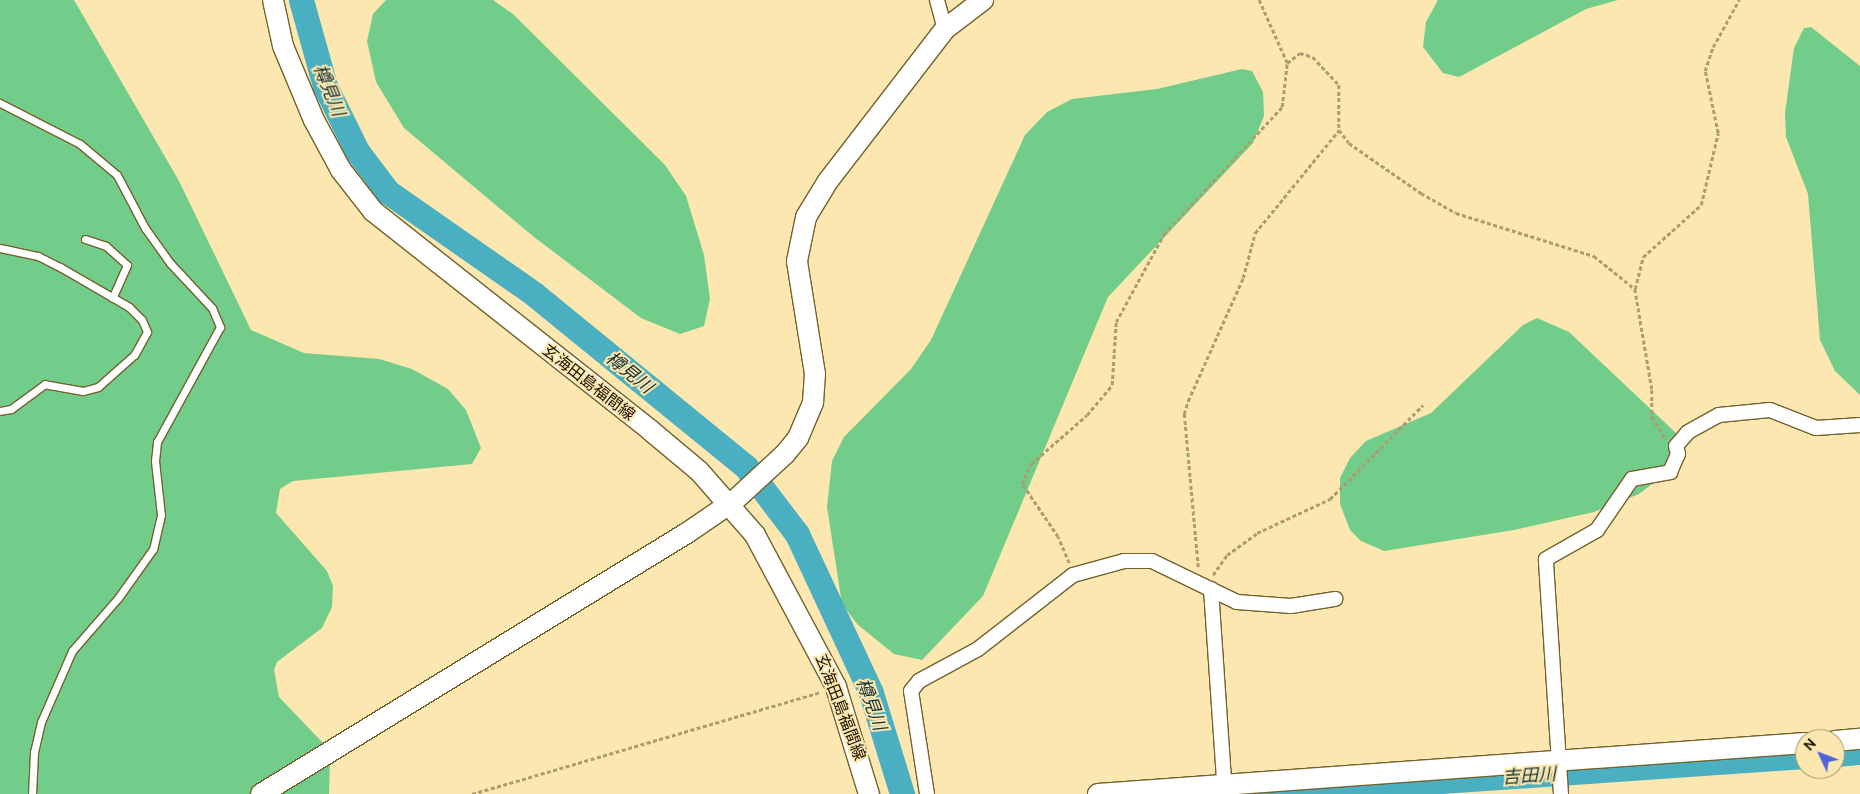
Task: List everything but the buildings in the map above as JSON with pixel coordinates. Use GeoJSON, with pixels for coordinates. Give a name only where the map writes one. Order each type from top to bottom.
{"type":"FeatureCollection","features":[{"type":"Feature","properties":{"kind":"street","name":"玄海田島福間線"},"geometry":{"type":"LineString","coordinates":[[273,0],[283,46],[314,120],[341,170],[373,211],[650,430],[732,502],[775,564],[836,687],[869,794]]}},
{"type":"Feature","properties":{"kind":"street"},"geometry":{"type":"LineString","coordinates":[[938,0],[945,29]]}},
{"type":"Feature","properties":{"kind":"street"},"geometry":{"type":"LineString","coordinates":[[266,793],[541,625],[732,502],[768,470],[798,438],[813,402],[815,374],[797,261],[806,217],[828,180],[945,29],[983,0]]}},
{"type":"Feature","properties":{"kind":"street"},"geometry":{"type":"LineString","coordinates":[[1561,794],[1546,559],[1597,530],[1632,479],[1670,472],[1678,454],[1676,446],[1706,420],[1737,412],[1770,410],[1824,429],[1860,425]]}},
{"type":"Feature","properties":{"kind":"street"},"geometry":{"type":"LineString","coordinates":[[927,794],[910,691],[919,681],[978,649],[1073,575],[1124,561],[1152,561],[1237,602],[1269,606],[1335,599]]}},
{"type":"Feature","properties":{"kind":"street"},"geometry":{"type":"LineString","coordinates":[[1211,589],[1225,789]]}},
{"type":"Feature","properties":{"kind":"street"},"geometry":{"type":"LineString","coordinates":[[1845,740],[1860,739]]}},
{"type":"Feature","properties":{"kind":"street"},"geometry":{"type":"LineString","coordinates":[[1098,794],[1225,789],[1559,759],[1795,744]]}},
{"type":"Feature","properties":{"kind":"lane"},"geometry":{"type":"LineString","coordinates":[[0,103],[80,144],[117,175],[145,228],[170,264],[212,308],[220,327],[157,442],[155,461],[161,516],[153,549],[129,585],[72,651],[41,722],[34,752],[32,794]]}},
{"type":"Feature","properties":{"kind":"lane"},"geometry":{"type":"LineString","coordinates":[[85,239],[106,246],[127,265],[112,298]]}},
{"type":"Feature","properties":{"kind":"lane"},"geometry":{"type":"LineString","coordinates":[[0,248],[46,259],[112,298],[142,320],[147,332],[113,376],[83,391],[45,384],[11,409],[0,411]]}},
{"type":"Feature","properties":{"kind":"path"},"geometry":{"type":"LineString","coordinates":[[1073,575],[1058,537],[1022,484],[1031,464],[1087,415],[1112,385],[1116,322],[1144,264],[1180,214],[1282,107],[1287,63],[1259,0]]}},
{"type":"Feature","properties":{"kind":"path"},"geometry":{"type":"LineString","coordinates":[[1676,446],[1660,434],[1652,417],[1652,390],[1635,289],[1644,257],[1701,205],[1718,133],[1705,72],[1713,47],[1739,0]]}},
{"type":"Feature","properties":{"kind":"path"},"geometry":{"type":"LineString","coordinates":[[1287,63],[1300,53],[1313,57],[1339,85],[1340,130],[1349,143],[1456,213],[1594,256],[1635,289]]}},
{"type":"Feature","properties":{"kind":"path"},"geometry":{"type":"LineString","coordinates":[[1211,589],[1195,560],[1184,414],[1188,401],[1243,278],[1255,233],[1340,130]]}},
{"type":"Feature","properties":{"kind":"path"},"geometry":{"type":"LineString","coordinates":[[1211,589],[1214,569],[1228,555],[1285,517],[1330,499],[1423,405]]}},
{"type":"Feature","properties":{"kind":"path"},"geometry":{"type":"LineString","coordinates":[[472,794],[836,687]]}},
{"type":"Feature","properties":{"kind":"green space"},"geometry":{"type":"Polygon","coordinates":[[[0,0],[74,0],[179,181],[251,330],[304,353],[379,359],[412,369],[448,389],[466,410],[481,448],[472,464],[293,481],[280,489],[276,513],[327,571],[333,586],[332,607],[322,628],[277,662],[274,670],[279,697],[323,743],[330,760],[329,794],[0,794],[0,0]]]}},
{"type":"Feature","properties":{"kind":"green space"},"geometry":{"type":"Polygon","coordinates":[[[386,0],[493,0],[513,14],[665,165],[686,196],[704,255],[710,299],[704,326],[680,334],[641,318],[534,237],[404,128],[376,82],[367,41],[373,14],[386,0]]]}},
{"type":"Feature","properties":{"kind":"green space"},"geometry":{"type":"Polygon","coordinates":[[[1438,0],[1618,0],[1586,9],[1459,77],[1443,73],[1423,47],[1426,22],[1438,0]]]}},
{"type":"Feature","properties":{"kind":"green space"},"geometry":{"type":"Polygon","coordinates":[[[1811,27],[1860,66],[1860,395],[1835,371],[1820,340],[1808,194],[1786,137],[1785,113],[1794,48],[1804,28],[1811,27]]]}},
{"type":"Feature","properties":{"kind":"green space"},"geometry":{"type":"Polygon","coordinates":[[[1242,69],[1252,71],[1263,92],[1264,116],[1253,143],[1108,297],[983,596],[922,660],[894,654],[858,625],[842,604],[827,507],[832,461],[844,437],[911,369],[931,340],[1025,135],[1047,112],[1072,99],[1157,89],[1242,69]]]}},
{"type":"Feature","properties":{"kind":"green space"},"geometry":{"type":"Polygon","coordinates":[[[1537,318],[1569,332],[1676,433],[1683,443],[1677,465],[1639,494],[1594,512],[1514,530],[1384,551],[1361,541],[1350,530],[1340,504],[1340,478],[1350,458],[1366,441],[1431,413],[1523,325],[1537,318]]]}},
{"type":"Feature","properties":{"kind":"waterway","name":"樽見川"},"geometry":{"type":"LineString","coordinates":[[301,0],[325,86],[357,151],[388,192],[534,294],[746,467],[797,534],[871,693],[902,794]]}},
{"type":"Feature","properties":{"kind":"waterway","name":"吉田川"},"geometry":{"type":"LineString","coordinates":[[1845,753],[1860,752]]}},
{"type":"Feature","properties":{"kind":"waterway","name":"吉田川"},"geometry":{"type":"LineString","coordinates":[[1252,794],[1795,757]]}}]}
